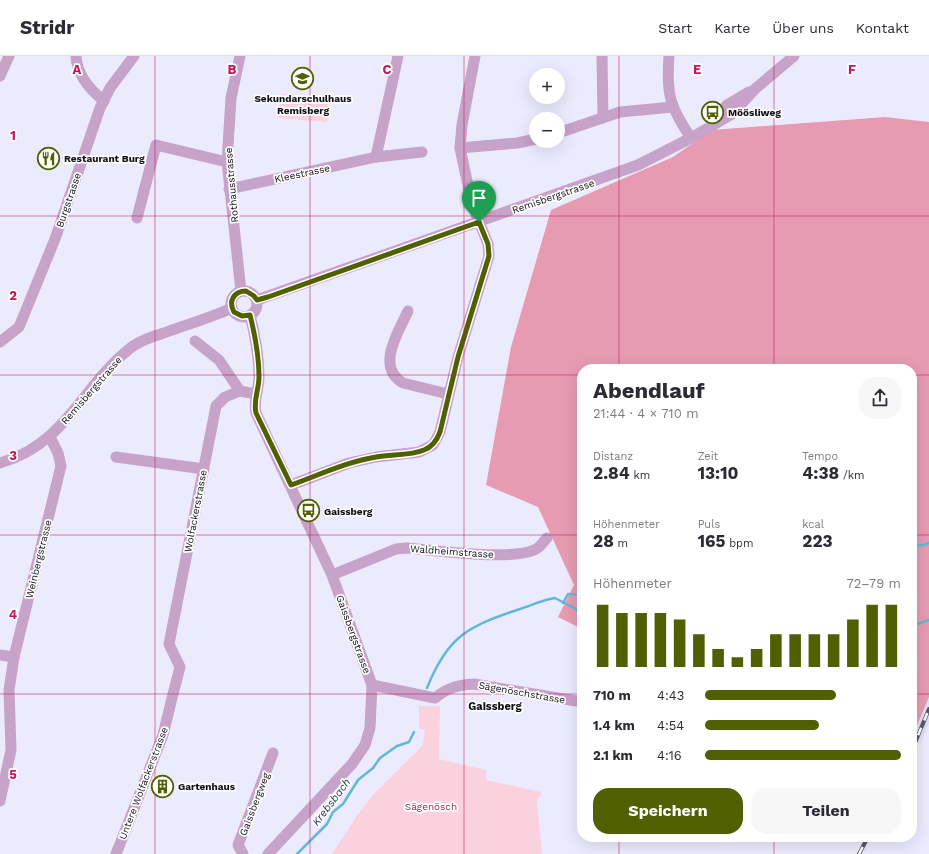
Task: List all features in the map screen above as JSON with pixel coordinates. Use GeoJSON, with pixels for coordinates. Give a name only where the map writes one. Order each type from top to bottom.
{"type":"FeatureCollection","features":[{"type":"Feature","properties":{"kind":"street"},"geometry":{"type":"LineString","coordinates":[[0,76],[9,56]]}},
{"type":"Feature","properties":{"kind":"street"},"geometry":{"type":"LineString","coordinates":[[76,56],[79,72],[86,84],[104,100]]}},
{"type":"Feature","properties":{"kind":"street","name":"Burgstrasse"},"geometry":{"type":"LineString","coordinates":[[0,342],[19,327],[55,238],[86,145],[104,100],[110,88],[134,56]]}},
{"type":"Feature","properties":{"kind":"street","name":"Rothausstrasse"},"geometry":{"type":"LineString","coordinates":[[240,56],[231,98],[227,162],[241,291]]}},
{"type":"Feature","properties":{"kind":"street"},"geometry":{"type":"LineString","coordinates":[[376,157],[398,56]]}},
{"type":"Feature","properties":{"kind":"street"},"geometry":{"type":"LineString","coordinates":[[291,485],[349,463],[426,450],[433,445],[440,432],[448,394],[489,256],[488,244],[472,204],[460,148],[462,125],[475,56]]}},
{"type":"Feature","properties":{"kind":"street"},"geometry":{"type":"LineString","coordinates":[[602,56],[603,118]]}},
{"type":"Feature","properties":{"kind":"street"},"geometry":{"type":"LineString","coordinates":[[669,56],[668,92],[673,107],[691,138]]}},
{"type":"Feature","properties":{"kind":"street","name":"Remisbergstrasse"},"geometry":{"type":"LineString","coordinates":[[257,300],[638,165],[691,138],[732,114],[755,89],[794,56]]}},
{"type":"Feature","properties":{"kind":"street"},"geometry":{"type":"LineString","coordinates":[[565,131],[603,118],[635,110],[673,107]]}},
{"type":"Feature","properties":{"kind":"street"},"geometry":{"type":"LineString","coordinates":[[460,148],[517,144],[529,141]]}},
{"type":"Feature","properties":{"kind":"street"},"geometry":{"type":"LineString","coordinates":[[136,218],[156,144],[227,162]]}},
{"type":"Feature","properties":{"kind":"street","name":"Kleestrasse"},"geometry":{"type":"LineString","coordinates":[[229,189],[376,157],[422,152]]}},
{"type":"Feature","properties":{"kind":"street"},"geometry":{"type":"LineString","coordinates":[[241,291],[251,292],[257,300],[256,309],[250,315],[242,316],[234,312],[232,308],[233,298],[241,291]]}},
{"type":"Feature","properties":{"kind":"street","name":"Remisbergstrasse"},"geometry":{"type":"LineString","coordinates":[[0,462],[21,456],[50,438],[113,365],[129,349],[148,338],[205,319],[232,308]]}},
{"type":"Feature","properties":{"kind":"street"},"geometry":{"type":"LineString","coordinates":[[408,311],[390,354],[389,362],[393,372],[398,380],[403,383],[448,394]]}},
{"type":"Feature","properties":{"kind":"street","name":"Gaissbergstrasse"},"geometry":{"type":"LineString","coordinates":[[250,315],[255,335],[259,374],[254,406],[256,413],[332,575],[372,685],[370,728],[365,744],[352,764],[268,854]]}},
{"type":"Feature","properties":{"kind":"street"},"geometry":{"type":"LineString","coordinates":[[194,341],[219,360],[240,391],[256,394]]}},
{"type":"Feature","properties":{"kind":"street","name":"Wolfackerstrasse"},"geometry":{"type":"LineString","coordinates":[[169,644],[216,406],[225,397],[240,391]]}},
{"type":"Feature","properties":{"kind":"street","name":"Weinbergstrasse"},"geometry":{"type":"LineString","coordinates":[[0,801],[11,750],[9,690],[14,657],[61,466],[58,454],[50,438]]}},
{"type":"Feature","properties":{"kind":"street"},"geometry":{"type":"LineString","coordinates":[[116,457],[204,469]]}},
{"type":"Feature","properties":{"kind":"street","name":"Waldheimstrasse"},"geometry":{"type":"LineString","coordinates":[[332,575],[396,549],[406,548],[510,555],[532,551],[539,548],[547,538]]}},
{"type":"Feature","properties":{"kind":"street","name":"Untere Wolfackerstrasse"},"geometry":{"type":"LineString","coordinates":[[116,854],[163,735],[180,667],[169,644]]}},
{"type":"Feature","properties":{"kind":"street"},"geometry":{"type":"LineString","coordinates":[[0,654],[14,657]]}},
{"type":"Feature","properties":{"kind":"street","name":"Sägenöschstrasse"},"geometry":{"type":"LineString","coordinates":[[372,685],[435,698],[444,690],[457,685],[474,684],[577,701]]}},
{"type":"Feature","properties":{"kind":"street","name":"Gaissbergweg"},"geometry":{"type":"LineString","coordinates":[[243,854],[238,845],[274,753]]}},
{"type":"Feature","properties":{"kind":"shaded area"},"geometry":{"type":"Polygon","coordinates":[[[885,117],[929,122],[929,697],[917,725],[917,364],[577,364],[577,626],[558,617],[574,585],[538,507],[486,485],[511,347],[551,210],[673,157],[712,130],[885,117]]]}},
{"type":"Feature","properties":{"kind":"shaded area"},"geometry":{"type":"Polygon","coordinates":[[[929,697],[929,723],[920,745],[917,742],[917,725],[929,697]]]}},
{"type":"Feature","properties":{"kind":"green space"},"geometry":{"type":"Polygon","coordinates":[[[281,94],[329,98],[327,122],[279,118],[281,94]]]}},
{"type":"Feature","properties":{"kind":"green space","name":"Sägenösch"},"geometry":{"type":"Polygon","coordinates":[[[419,706],[440,706],[439,759],[486,770],[486,780],[541,792],[541,795],[537,800],[542,854],[332,854],[358,814],[374,794],[423,745],[425,729],[419,729],[419,706]]]}},
{"type":"Feature","properties":{"kind":"waterway"},"geometry":{"type":"LineString","coordinates":[[917,545],[929,543]]}},
{"type":"Feature","properties":{"kind":"waterway"},"geometry":{"type":"LineString","coordinates":[[563,603],[568,594],[577,595]]}},
{"type":"Feature","properties":{"kind":"waterway"},"geometry":{"type":"LineString","coordinates":[[427,688],[435,670],[452,644],[474,627],[502,615],[555,598],[576,609],[577,611]]}},
{"type":"Feature","properties":{"kind":"waterway"},"geometry":{"type":"LineString","coordinates":[[917,624],[929,620]]}},
{"type":"Feature","properties":{"kind":"waterway","name":"Krebsbach"},"geometry":{"type":"LineString","coordinates":[[297,854],[327,824],[333,812],[343,804],[358,780],[373,768],[380,758],[397,746],[409,742],[414,732]]}},
{"type":"Feature","properties":{"kind":"railway"},"geometry":{"type":"LineString","coordinates":[[917,738],[929,709]]}},
{"type":"Feature","properties":{"kind":"railway"},"geometry":{"type":"LineString","coordinates":[[859,854],[865,842]]}},
{"type":"Feature","properties":{"kind":"place","name":"Sekundarschulhaus Remisberg"},"geometry":{"type":"Point","coordinates":[303,78]}},
{"type":"Feature","properties":{"kind":"place","name":"Möösliweg"},"geometry":{"type":"Point","coordinates":[713,112]}},
{"type":"Feature","properties":{"kind":"place","name":"Restaurant Burg"},"geometry":{"type":"Point","coordinates":[48,158]}},
{"type":"Feature","properties":{"kind":"place","name":"Gaissberg"},"geometry":{"type":"Point","coordinates":[309,511]}},
{"type":"Feature","properties":{"kind":"place","name":"Gartenhaus"},"geometry":{"type":"Point","coordinates":[163,786]}},
{"type":"Feature","properties":{"kind":"district","name":"Gaissberg"},"geometry":{"type":"Point","coordinates":[495,706]}},
{"type":"Feature","properties":{"kind":"route"},"geometry":{"type":"LineString","coordinates":[[479,222],[488,244],[489,256],[458,357],[440,432],[433,445],[426,450],[419,452],[376,457],[349,463],[291,485],[256,413],[254,402],[259,383],[259,374],[255,335],[250,315],[246,317],[238,315],[232,308],[231,303],[236,293],[241,291],[251,292],[257,300],[268,297],[479,222]]}}]}
